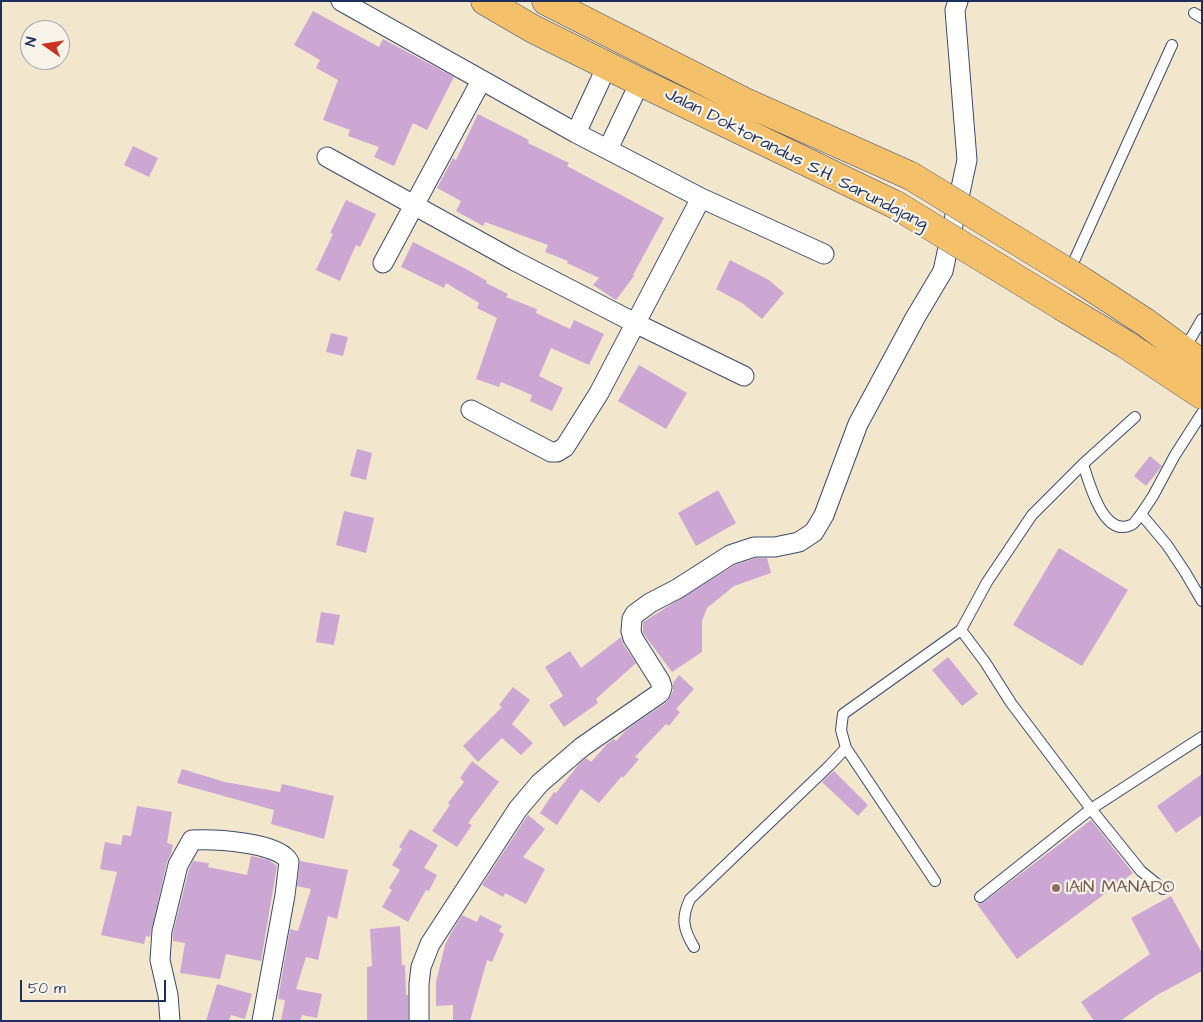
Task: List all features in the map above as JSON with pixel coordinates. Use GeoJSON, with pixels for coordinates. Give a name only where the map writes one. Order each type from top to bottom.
{"type":"FeatureCollection","features":[{"type":"Feature","properties":{"kind":"highway","name":"Jalan Doktorandus S.H. Sarundajang"},"geometry":{"type":"LineString","coordinates":[[485,1],[533,29],[607,66],[896,205],[1125,344],[1202,395]]}},
{"type":"Feature","properties":{"kind":"highway","name":"Jalan Doktorandus S.H. Sarundajang"},"geometry":{"type":"LineString","coordinates":[[546,1],[746,102],[911,176],[1074,276],[1145,322],[1192,358]]}},
{"type":"Feature","properties":{"kind":"street"},"geometry":{"type":"LineString","coordinates":[[341,1],[481,81],[608,150],[700,198],[824,254]]}},
{"type":"Feature","properties":{"kind":"street"},"geometry":{"type":"LineString","coordinates":[[419,1021],[421,967],[430,944],[518,809],[555,769],[582,747],[660,693],[662,687],[660,681],[633,638],[631,631],[632,619],[635,614],[730,555],[754,547],[776,547],[799,542],[814,532],[824,515],[858,424],[915,318],[943,271],[967,160],[955,10],[958,1]]}},
{"type":"Feature","properties":{"kind":"street"},"geometry":{"type":"LineString","coordinates":[[576,133],[607,66]]}},
{"type":"Feature","properties":{"kind":"street"},"geometry":{"type":"LineString","coordinates":[[383,263],[481,81]]}},
{"type":"Feature","properties":{"kind":"street"},"geometry":{"type":"LineString","coordinates":[[608,150],[640,82]]}},
{"type":"Feature","properties":{"kind":"street"},"geometry":{"type":"LineString","coordinates":[[327,157],[515,261],[634,323],[744,376]]}},
{"type":"Feature","properties":{"kind":"street"},"geometry":{"type":"LineString","coordinates":[[471,410],[551,452],[560,451],[571,438],[599,393],[700,198]]}},
{"type":"Feature","properties":{"kind":"street"},"geometry":{"type":"LineString","coordinates":[[170,1021],[168,995],[160,960],[162,932],[178,865],[192,840],[204,839],[263,847],[282,854],[289,862],[285,895],[262,1021]]}},
{"type":"Feature","properties":{"kind":"lane"},"geometry":{"type":"LineString","coordinates":[[1074,276],[1172,45]]}},
{"type":"Feature","properties":{"kind":"lane"},"geometry":{"type":"LineString","coordinates":[[1192,358],[1202,319]]}},
{"type":"Feature","properties":{"kind":"lane"},"geometry":{"type":"LineString","coordinates":[[1083,464],[1096,501],[1103,514],[1112,523],[1121,527],[1132,525],[1153,496],[1175,455],[1202,413]]}},
{"type":"Feature","properties":{"kind":"lane"},"geometry":{"type":"LineString","coordinates":[[935,881],[846,748],[841,730],[843,714],[962,630],[987,582],[1032,515],[1083,464],[1135,417]]}},
{"type":"Feature","properties":{"kind":"lane"},"geometry":{"type":"LineString","coordinates":[[1141,514],[1167,545],[1202,601]]}},
{"type":"Feature","properties":{"kind":"lane"},"geometry":{"type":"LineString","coordinates":[[962,630],[1011,703],[1091,809],[1141,871],[1162,889]]}},
{"type":"Feature","properties":{"kind":"lane"},"geometry":{"type":"LineString","coordinates":[[980,897],[1091,809],[1202,737]]}},
{"type":"Feature","properties":{"kind":"lane"},"geometry":{"type":"LineString","coordinates":[[694,947],[684,927],[685,911],[690,899],[846,748]]}},
{"type":"Feature","properties":{"kind":"building"},"geometry":{"type":"Polygon","coordinates":[[[313,11],[379,47],[383,39],[454,77],[427,130],[413,123],[394,166],[374,157],[379,147],[348,136],[350,130],[323,120],[338,80],[316,68],[320,60],[294,45],[313,11]]]}},
{"type":"Feature","properties":{"kind":"building"},"geometry":{"type":"Polygon","coordinates":[[[478,114],[529,140],[528,143],[569,163],[567,166],[664,218],[634,276],[616,300],[593,285],[599,278],[567,263],[568,261],[545,252],[548,245],[485,222],[483,226],[456,211],[461,201],[437,188],[453,158],[456,160],[478,114]]]}},
{"type":"Feature","properties":{"kind":"building"},"geometry":{"type":"Polygon","coordinates":[[[133,146],[158,158],[149,177],[124,165],[133,146]]]}},
{"type":"Feature","properties":{"kind":"building"},"geometry":{"type":"Polygon","coordinates":[[[346,200],[376,214],[360,247],[356,245],[340,281],[316,270],[333,234],[330,233],[346,200]]]}},
{"type":"Feature","properties":{"kind":"building"},"geometry":{"type":"Polygon","coordinates":[[[413,242],[487,281],[486,283],[508,294],[506,297],[537,309],[536,313],[570,329],[574,320],[604,334],[589,365],[551,348],[539,376],[563,388],[552,411],[530,401],[532,395],[501,382],[499,387],[476,379],[497,318],[477,308],[479,303],[446,283],[444,288],[401,267],[413,242]]]}},
{"type":"Feature","properties":{"kind":"building"},"geometry":{"type":"Polygon","coordinates":[[[730,260],[769,280],[784,293],[762,319],[742,303],[716,289],[730,260]]]}},
{"type":"Feature","properties":{"kind":"building"},"geometry":{"type":"Polygon","coordinates":[[[331,333],[348,337],[343,356],[326,352],[331,333]]]}},
{"type":"Feature","properties":{"kind":"building"},"geometry":{"type":"Polygon","coordinates":[[[639,365],[687,393],[666,429],[618,401],[639,365]]]}},
{"type":"Feature","properties":{"kind":"building"},"geometry":{"type":"Polygon","coordinates":[[[357,449],[372,453],[366,480],[350,476],[357,449]]]}},
{"type":"Feature","properties":{"kind":"building"},"geometry":{"type":"Polygon","coordinates":[[[1150,456],[1162,466],[1146,486],[1134,476],[1150,456]]]}},
{"type":"Feature","properties":{"kind":"building"},"geometry":{"type":"Polygon","coordinates":[[[718,490],[736,523],[696,546],[678,513],[718,490]]]}},
{"type":"Feature","properties":{"kind":"building"},"geometry":{"type":"Polygon","coordinates":[[[344,511],[374,518],[366,553],[336,545],[344,511]]]}},
{"type":"Feature","properties":{"kind":"building"},"geometry":{"type":"Polygon","coordinates":[[[1059,548],[1128,590],[1082,666],[1013,625],[1059,548]]]}},
{"type":"Feature","properties":{"kind":"building"},"geometry":{"type":"Polygon","coordinates":[[[756,558],[767,558],[771,573],[734,586],[707,608],[702,621],[702,652],[672,672],[643,633],[643,622],[735,565],[756,558]]]}},
{"type":"Feature","properties":{"kind":"building"},"geometry":{"type":"Polygon","coordinates":[[[321,612],[340,615],[334,645],[316,642],[321,612]]]}},
{"type":"Feature","properties":{"kind":"building"},"geometry":{"type":"Polygon","coordinates":[[[621,637],[623,644],[636,663],[596,699],[598,703],[564,727],[549,705],[563,696],[545,667],[570,651],[581,668],[621,637]]]}},
{"type":"Feature","properties":{"kind":"building"},"geometry":{"type":"Polygon","coordinates":[[[948,657],[978,694],[962,706],[932,670],[948,657]]]}},
{"type":"Feature","properties":{"kind":"building"},"geometry":{"type":"Polygon","coordinates":[[[679,675],[694,689],[676,709],[680,712],[669,726],[666,724],[635,757],[639,759],[599,803],[581,789],[557,825],[540,813],[554,792],[556,793],[579,764],[586,758],[591,762],[607,744],[614,739],[616,741],[626,730],[667,702],[673,691],[673,683],[679,675]]]}},
{"type":"Feature","properties":{"kind":"building"},"geometry":{"type":"Polygon","coordinates":[[[513,687],[530,700],[512,724],[533,743],[521,755],[502,738],[478,762],[463,746],[502,707],[499,705],[513,687]]]}},
{"type":"Feature","properties":{"kind":"building"},"geometry":{"type":"Polygon","coordinates":[[[472,761],[499,782],[468,823],[472,825],[457,847],[432,831],[450,805],[448,803],[464,782],[460,778],[472,761]]]}},
{"type":"Feature","properties":{"kind":"building"},"geometry":{"type":"Polygon","coordinates":[[[182,769],[225,782],[280,792],[282,784],[334,796],[324,839],[271,824],[274,810],[177,783],[182,769]]]}},
{"type":"Feature","properties":{"kind":"building"},"geometry":{"type":"Polygon","coordinates":[[[834,771],[868,805],[858,816],[822,782],[834,771]]]}},
{"type":"Feature","properties":{"kind":"building","name":"IAIN MANADO"},"geometry":{"type":"Polygon","coordinates":[[[1202,774],[1202,815],[1176,833],[1157,806],[1202,774]]]}},
{"type":"Feature","properties":{"kind":"building"},"geometry":{"type":"Polygon","coordinates":[[[137,806],[172,812],[167,843],[173,845],[167,862],[150,937],[146,936],[144,944],[101,935],[117,872],[100,869],[105,842],[121,845],[123,835],[131,836],[137,806]]]}},
{"type":"Feature","properties":{"kind":"building"},"geometry":{"type":"Polygon","coordinates":[[[528,815],[545,829],[523,857],[545,869],[526,904],[505,893],[503,897],[482,885],[528,815]]]}},
{"type":"Feature","properties":{"kind":"building","name":"IAIN MANADO"},"geometry":{"type":"Polygon","coordinates":[[[1091,820],[1133,873],[1017,959],[977,904],[984,902],[1091,820]]]}},
{"type":"Feature","properties":{"kind":"building"},"geometry":{"type":"Polygon","coordinates":[[[410,829],[438,845],[424,868],[437,875],[429,891],[426,890],[408,922],[382,907],[392,890],[389,888],[400,870],[392,865],[402,849],[399,847],[410,829]]]}},
{"type":"Feature","properties":{"kind":"building"},"geometry":{"type":"Polygon","coordinates":[[[251,856],[269,860],[277,866],[261,961],[226,954],[220,979],[180,973],[185,943],[173,941],[173,933],[189,869],[193,861],[209,863],[208,867],[247,875],[251,856]]]}},
{"type":"Feature","properties":{"kind":"building"},"geometry":{"type":"Polygon","coordinates":[[[300,861],[348,870],[337,919],[328,916],[318,960],[306,957],[296,989],[322,994],[317,1018],[302,1015],[300,1021],[281,1021],[285,1000],[278,999],[290,929],[298,931],[311,889],[297,886],[300,861]]]}},
{"type":"Feature","properties":{"kind":"building"},"geometry":{"type":"Polygon","coordinates":[[[1171,896],[1202,953],[1202,971],[1157,995],[1120,1021],[1094,1021],[1081,1002],[1150,954],[1131,918],[1171,896]]]}},
{"type":"Feature","properties":{"kind":"building"},"geometry":{"type":"Polygon","coordinates":[[[462,915],[477,922],[480,915],[502,926],[499,931],[504,934],[492,962],[487,960],[470,1021],[453,1021],[453,1005],[436,1006],[436,982],[445,945],[462,915]]]}},
{"type":"Feature","properties":{"kind":"building"},"geometry":{"type":"Polygon","coordinates":[[[400,926],[402,965],[405,965],[406,995],[408,995],[408,1021],[367,1021],[367,967],[372,966],[370,929],[400,926]]]}},
{"type":"Feature","properties":{"kind":"building"},"geometry":{"type":"Polygon","coordinates":[[[217,984],[252,994],[245,1019],[231,1015],[229,1021],[206,1021],[217,984]]]}},
{"type":"Feature","properties":{"kind":"place","name":"IAIN MANADO"},"geometry":{"type":"Point","coordinates":[1056,888]}}]}
